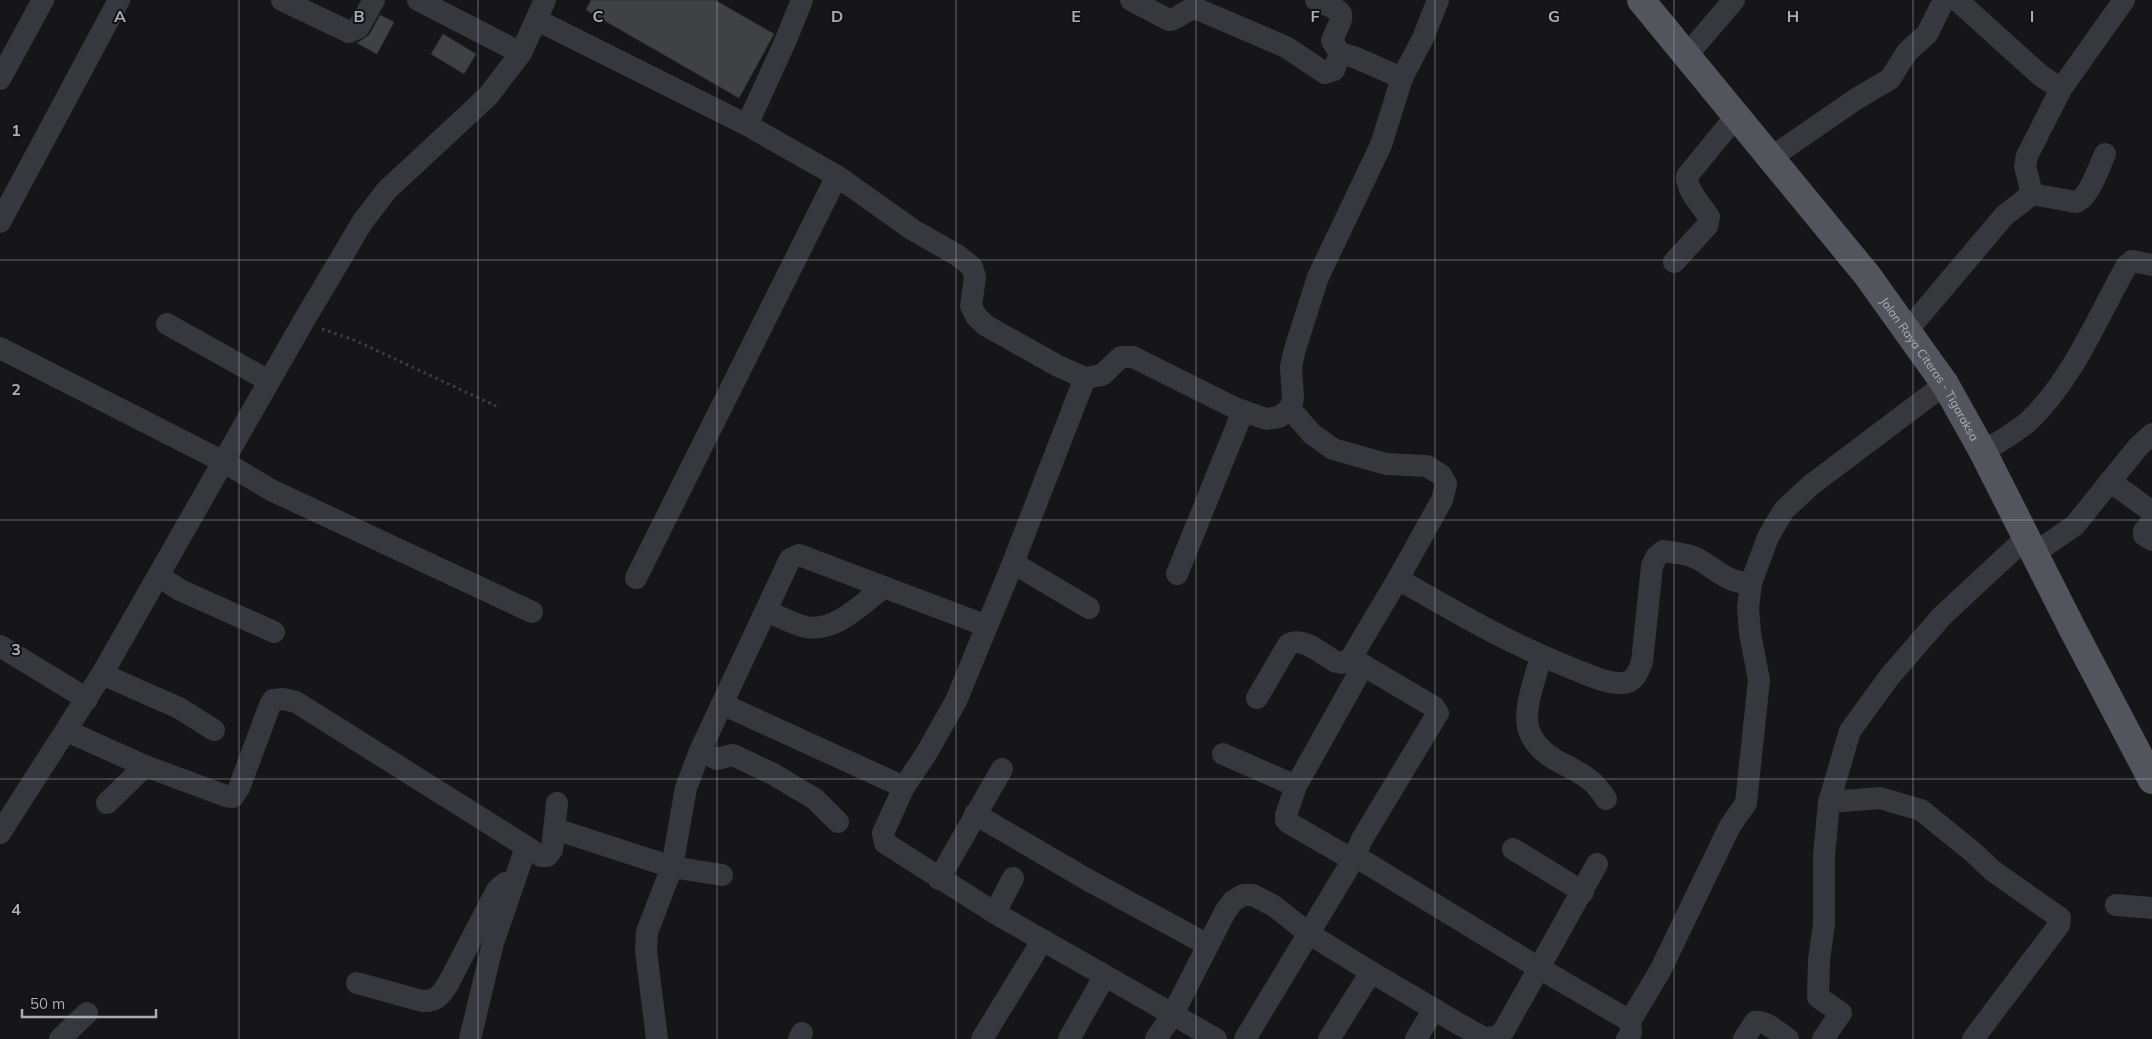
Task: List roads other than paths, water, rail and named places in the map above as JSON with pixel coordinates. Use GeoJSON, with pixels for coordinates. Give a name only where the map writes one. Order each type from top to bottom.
{"type":"FeatureCollection","features":[{"type":"Feature","properties":{"kind":"main road","name":"Jalan Raya Citeras - Tigaraksa"},"geometry":{"type":"LineString","coordinates":[[1641,0],[1867,275],[1945,384],[1983,452],[2073,630],[2152,780]]}},
{"type":"Feature","properties":{"kind":"street"},"geometry":{"type":"LineString","coordinates":[[0,79],[43,0]]}},
{"type":"Feature","properties":{"kind":"street"},"geometry":{"type":"LineString","coordinates":[[0,222],[119,0]]}},
{"type":"Feature","properties":{"kind":"street"},"geometry":{"type":"LineString","coordinates":[[282,0],[349,32],[358,28],[374,0]]}},
{"type":"Feature","properties":{"kind":"street"},"geometry":{"type":"LineString","coordinates":[[418,0],[521,53]]}},
{"type":"Feature","properties":{"kind":"street"},"geometry":{"type":"LineString","coordinates":[[747,125],[802,0]]}},
{"type":"Feature","properties":{"kind":"street"},"geometry":{"type":"LineString","coordinates":[[1131,0],[1169,20],[1177,18],[1187,10],[1197,9],[1286,47],[1325,73],[1334,70],[1340,53]]}},
{"type":"Feature","properties":{"kind":"street"},"geometry":{"type":"LineString","coordinates":[[1316,0],[1338,10],[1342,14],[1343,19],[1332,41],[1340,53],[1354,57],[1402,78]]}},
{"type":"Feature","properties":{"kind":"street"},"geometry":{"type":"LineString","coordinates":[[0,833],[102,674],[269,381],[363,221],[387,190],[488,96],[521,53],[541,10],[837,176],[912,230],[957,255],[972,266],[975,277],[971,306],[976,316],[986,325],[1058,366],[1085,378],[1102,376],[1121,357],[1133,357],[1243,411],[1266,419],[1279,417],[1290,409],[1293,398],[1291,368],[1308,304],[1318,277],[1381,145],[1402,78],[1423,38],[1438,0]]}},
{"type":"Feature","properties":{"kind":"street"},"geometry":{"type":"LineString","coordinates":[[1686,55],[1734,0]]}},
{"type":"Feature","properties":{"kind":"street"},"geometry":{"type":"LineString","coordinates":[[1772,158],[1856,99],[1890,79],[1907,52],[1927,34],[1944,0]]}},
{"type":"Feature","properties":{"kind":"street"},"geometry":{"type":"LineString","coordinates":[[1957,0],[2040,75],[2060,89]]}},
{"type":"Feature","properties":{"kind":"street"},"geometry":{"type":"LineString","coordinates":[[2032,194],[2025,166],[2027,156],[2060,89],[2124,0]]}},
{"type":"Feature","properties":{"kind":"street"},"geometry":{"type":"LineString","coordinates":[[1674,262],[1707,226],[1709,221],[1709,217],[1686,182],[1687,176],[1737,115]]}},
{"type":"Feature","properties":{"kind":"street"},"geometry":{"type":"LineString","coordinates":[[1907,331],[2004,216],[2032,194],[2076,202],[2080,201],[2087,194],[2105,154]]}},
{"type":"Feature","properties":{"kind":"street"},"geometry":{"type":"LineString","coordinates":[[636,578],[837,176]]}},
{"type":"Feature","properties":{"kind":"street"},"geometry":{"type":"LineString","coordinates":[[1983,452],[2030,420],[2057,389],[2088,339],[2126,265],[2132,261],[2152,266]]}},
{"type":"Feature","properties":{"kind":"street"},"geometry":{"type":"LineString","coordinates":[[167,324],[269,381]]}},
{"type":"Feature","properties":{"kind":"street"},"geometry":{"type":"LineString","coordinates":[[0,348],[224,462],[272,490],[532,612]]}},
{"type":"Feature","properties":{"kind":"street"},"geometry":{"type":"LineString","coordinates":[[1085,378],[1013,563],[956,702],[926,754],[904,787],[883,833],[885,843],[995,914],[1216,1039]]}},
{"type":"Feature","properties":{"kind":"street"},"geometry":{"type":"LineString","coordinates":[[1290,409],[1312,434],[1333,449],[1386,464],[1428,466],[1441,474],[1446,484],[1442,500],[1398,579],[1296,786],[1287,811],[1286,820],[1354,858],[1539,968],[1634,1033],[1660,971],[1730,826],[1746,803],[1759,680],[1750,633],[1748,608],[1750,583],[1768,537],[1784,510],[1811,484],[1945,384]]}},
{"type":"Feature","properties":{"kind":"street"},"geometry":{"type":"LineString","coordinates":[[1177,574],[1243,411]]}},
{"type":"Feature","properties":{"kind":"street"},"geometry":{"type":"LineString","coordinates":[[1823,1039],[1841,1013],[1818,997],[1819,960],[1824,924],[1824,856],[1830,802],[1850,731],[1879,690],[1942,616],[2031,545],[2075,525],[2138,447],[2152,434]]}},
{"type":"Feature","properties":{"kind":"street"},"geometry":{"type":"LineString","coordinates":[[2110,481],[2152,512]]}},
{"type":"Feature","properties":{"kind":"street"},"geometry":{"type":"LineString","coordinates":[[2152,521],[2144,531],[2144,535],[2152,540]]}},
{"type":"Feature","properties":{"kind":"street"},"geometry":{"type":"LineString","coordinates":[[1398,579],[1483,628],[1541,656],[1588,675],[1623,683],[1632,680],[1638,673],[1642,662],[1652,566],[1656,556],[1663,551],[1697,558],[1728,579],[1742,584],[1750,583]]}},
{"type":"Feature","properties":{"kind":"street"},"geometry":{"type":"LineString","coordinates":[[658,1039],[646,951],[647,932],[672,867],[686,788],[700,751],[790,559],[798,555],[987,626]]}},
{"type":"Feature","properties":{"kind":"street"},"geometry":{"type":"LineString","coordinates":[[1013,563],[1088,608]]}},
{"type":"Feature","properties":{"kind":"street"},"geometry":{"type":"LineString","coordinates":[[159,576],[180,590],[274,632]]}},
{"type":"Feature","properties":{"kind":"street"},"geometry":{"type":"LineString","coordinates":[[766,611],[806,627],[819,628],[833,623],[850,613],[884,587]]}},
{"type":"Feature","properties":{"kind":"street"},"geometry":{"type":"LineString","coordinates":[[1245,1039],[1354,858],[1362,839],[1438,713],[1434,707],[1357,662],[1336,662],[1301,642],[1293,642],[1288,645],[1257,698]]}},
{"type":"Feature","properties":{"kind":"street"},"geometry":{"type":"LineString","coordinates":[[0,646],[87,698]]}},
{"type":"Feature","properties":{"kind":"street"},"geometry":{"type":"LineString","coordinates":[[1541,656],[1529,700],[1527,728],[1534,744],[1550,758],[1591,779],[1606,798]]}},
{"type":"Feature","properties":{"kind":"street"},"geometry":{"type":"LineString","coordinates":[[102,674],[179,708],[214,730]]}},
{"type":"Feature","properties":{"kind":"street"},"geometry":{"type":"LineString","coordinates":[[67,730],[145,766],[233,797],[239,788],[270,705],[277,699],[296,702],[540,856],[547,856],[552,850],[557,802]]}},
{"type":"Feature","properties":{"kind":"street"},"geometry":{"type":"LineString","coordinates":[[722,704],[904,787]]}},
{"type":"Feature","properties":{"kind":"street"},"geometry":{"type":"LineString","coordinates":[[700,751],[717,759],[733,755],[773,774],[814,799],[838,822]]}},
{"type":"Feature","properties":{"kind":"street"},"geometry":{"type":"LineString","coordinates":[[1223,754],[1296,786]]}},
{"type":"Feature","properties":{"kind":"street"},"geometry":{"type":"LineString","coordinates":[[107,802],[145,766]]}},
{"type":"Feature","properties":{"kind":"street"},"geometry":{"type":"LineString","coordinates":[[939,879],[1002,769]]}},
{"type":"Feature","properties":{"kind":"street"},"geometry":{"type":"LineString","coordinates":[[1830,802],[1880,798],[1921,810],[1993,871],[2060,918],[2059,925],[1974,1039]]}},
{"type":"Feature","properties":{"kind":"street"},"geometry":{"type":"LineString","coordinates":[[975,814],[1088,880],[1208,945]]}},
{"type":"Feature","properties":{"kind":"street"},"geometry":{"type":"LineString","coordinates":[[555,829],[672,867],[722,875]]}},
{"type":"Feature","properties":{"kind":"street"},"geometry":{"type":"LineString","coordinates":[[470,1039],[494,943],[526,847]]}},
{"type":"Feature","properties":{"kind":"street"},"geometry":{"type":"LineString","coordinates":[[1512,849],[1583,892]]}},
{"type":"Feature","properties":{"kind":"street"},"geometry":{"type":"LineString","coordinates":[[1156,1039],[1173,1014],[1225,912],[1233,902],[1243,895],[1253,894],[1267,902],[1308,933],[1434,1009],[1484,1038],[1498,1037],[1504,1030],[1583,892],[1597,864]]}},
{"type":"Feature","properties":{"kind":"street"},"geometry":{"type":"LineString","coordinates":[[995,914],[1013,878]]}},
{"type":"Feature","properties":{"kind":"street"},"geometry":{"type":"LineString","coordinates":[[357,983],[422,1002],[431,1002],[441,996],[497,890],[505,883],[514,882]]}},
{"type":"Feature","properties":{"kind":"street"},"geometry":{"type":"LineString","coordinates":[[2116,905],[2152,908]]}},
{"type":"Feature","properties":{"kind":"street"},"geometry":{"type":"LineString","coordinates":[[982,1039],[1042,941]]}},
{"type":"Feature","properties":{"kind":"street"},"geometry":{"type":"LineString","coordinates":[[1329,1039],[1371,972]]}},
{"type":"Feature","properties":{"kind":"street"},"geometry":{"type":"LineString","coordinates":[[1069,1039],[1104,977]]}},
{"type":"Feature","properties":{"kind":"street"},"geometry":{"type":"LineString","coordinates":[[1416,1039],[1434,1009]]}},
{"type":"Feature","properties":{"kind":"street"},"geometry":{"type":"LineString","coordinates":[[60,1039],[87,1013]]}},
{"type":"Feature","properties":{"kind":"street"},"geometry":{"type":"LineString","coordinates":[[1744,1039],[1755,1022],[1758,1021],[1788,1039]]}}]}
